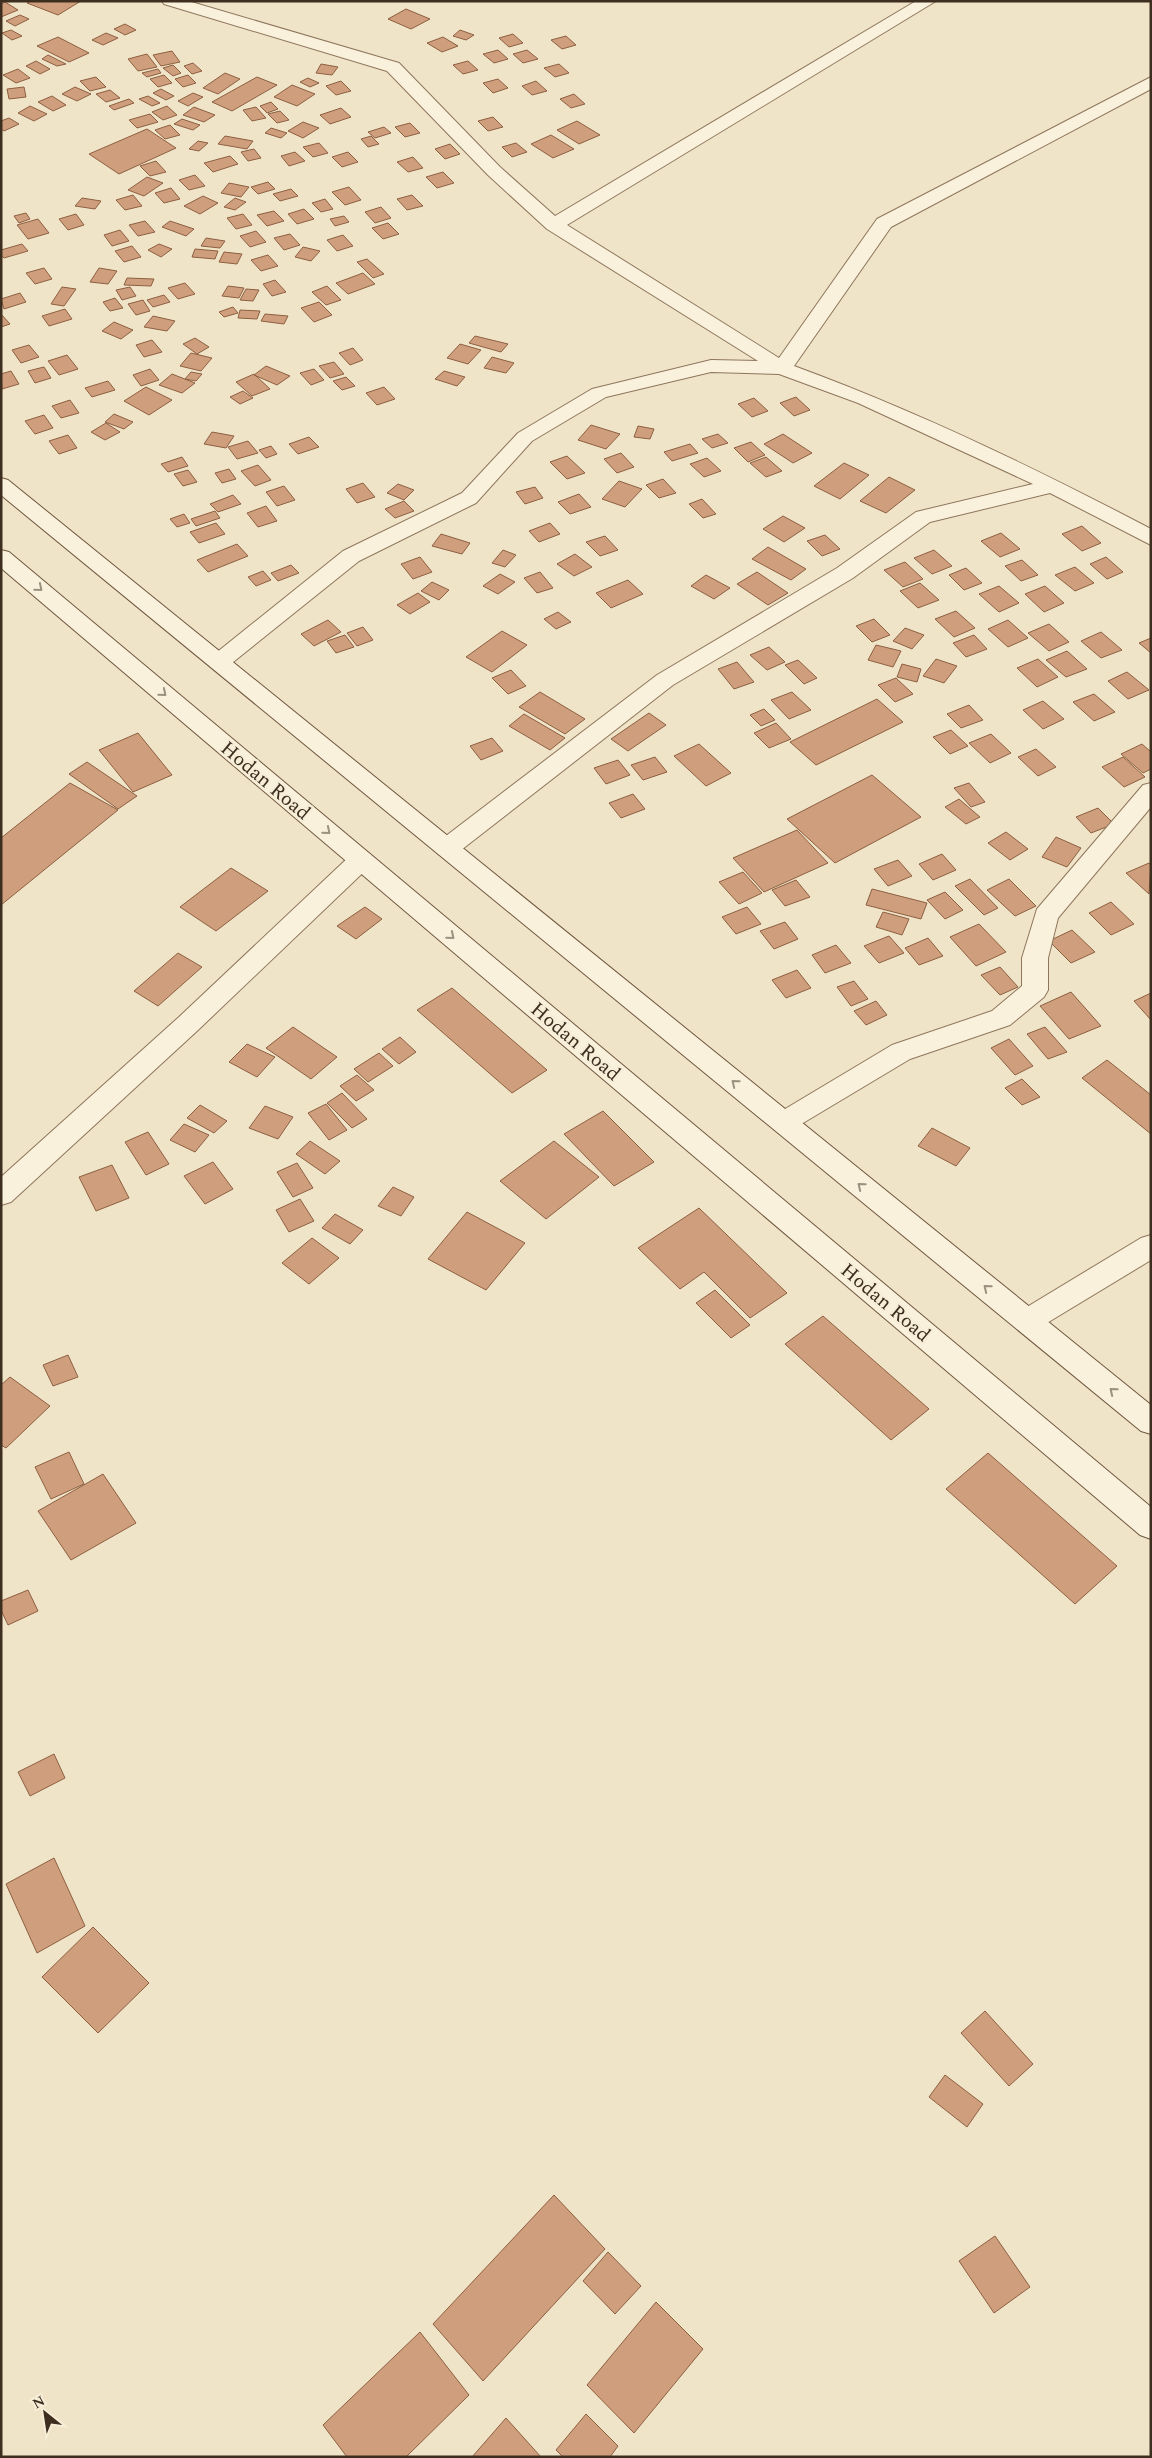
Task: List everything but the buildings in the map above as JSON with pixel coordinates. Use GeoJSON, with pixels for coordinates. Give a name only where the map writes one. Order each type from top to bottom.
{"type":"FeatureCollection","features":[{"type":"Feature","properties":{"kind":"street"},"geometry":{"type":"LineString","coordinates":[[170,1],[393,67],[494,171],[554,225],[782,368],[864,399],[1053,486],[1151,538]]}},
{"type":"Feature","properties":{"kind":"street"},"geometry":{"type":"LineString","coordinates":[[554,225],[928,1]]}},
{"type":"Feature","properties":{"kind":"street"},"geometry":{"type":"LineString","coordinates":[[782,368],[884,223],[1151,82]]}},
{"type":"Feature","properties":{"kind":"street"},"geometry":{"type":"LineString","coordinates":[[219,662],[351,556],[469,498],[525,437],[599,393],[711,366],[782,368]]}},
{"type":"Feature","properties":{"kind":"street"},"geometry":{"type":"LineString","coordinates":[[1,484],[1151,1422]]}},
{"type":"Feature","properties":{"kind":"street"},"geometry":{"type":"LineString","coordinates":[[447,848],[665,680],[845,573],[923,517],[1053,486]]}},
{"type":"Feature","properties":{"kind":"street","name":"Hodan Road"},"geometry":{"type":"LineString","coordinates":[[1,556],[1151,1526]]}},
{"type":"Feature","properties":{"kind":"street"},"geometry":{"type":"LineString","coordinates":[[784,1122],[901,1052],[1001,1018],[1035,990],[1035,958],[1046,915],[1151,791]]}},
{"type":"Feature","properties":{"kind":"street"},"geometry":{"type":"LineString","coordinates":[[1,1194],[188,1024],[361,860]]}},
{"type":"Feature","properties":{"kind":"street"},"geometry":{"type":"LineString","coordinates":[[1027,1321],[1151,1246]]}}]}
